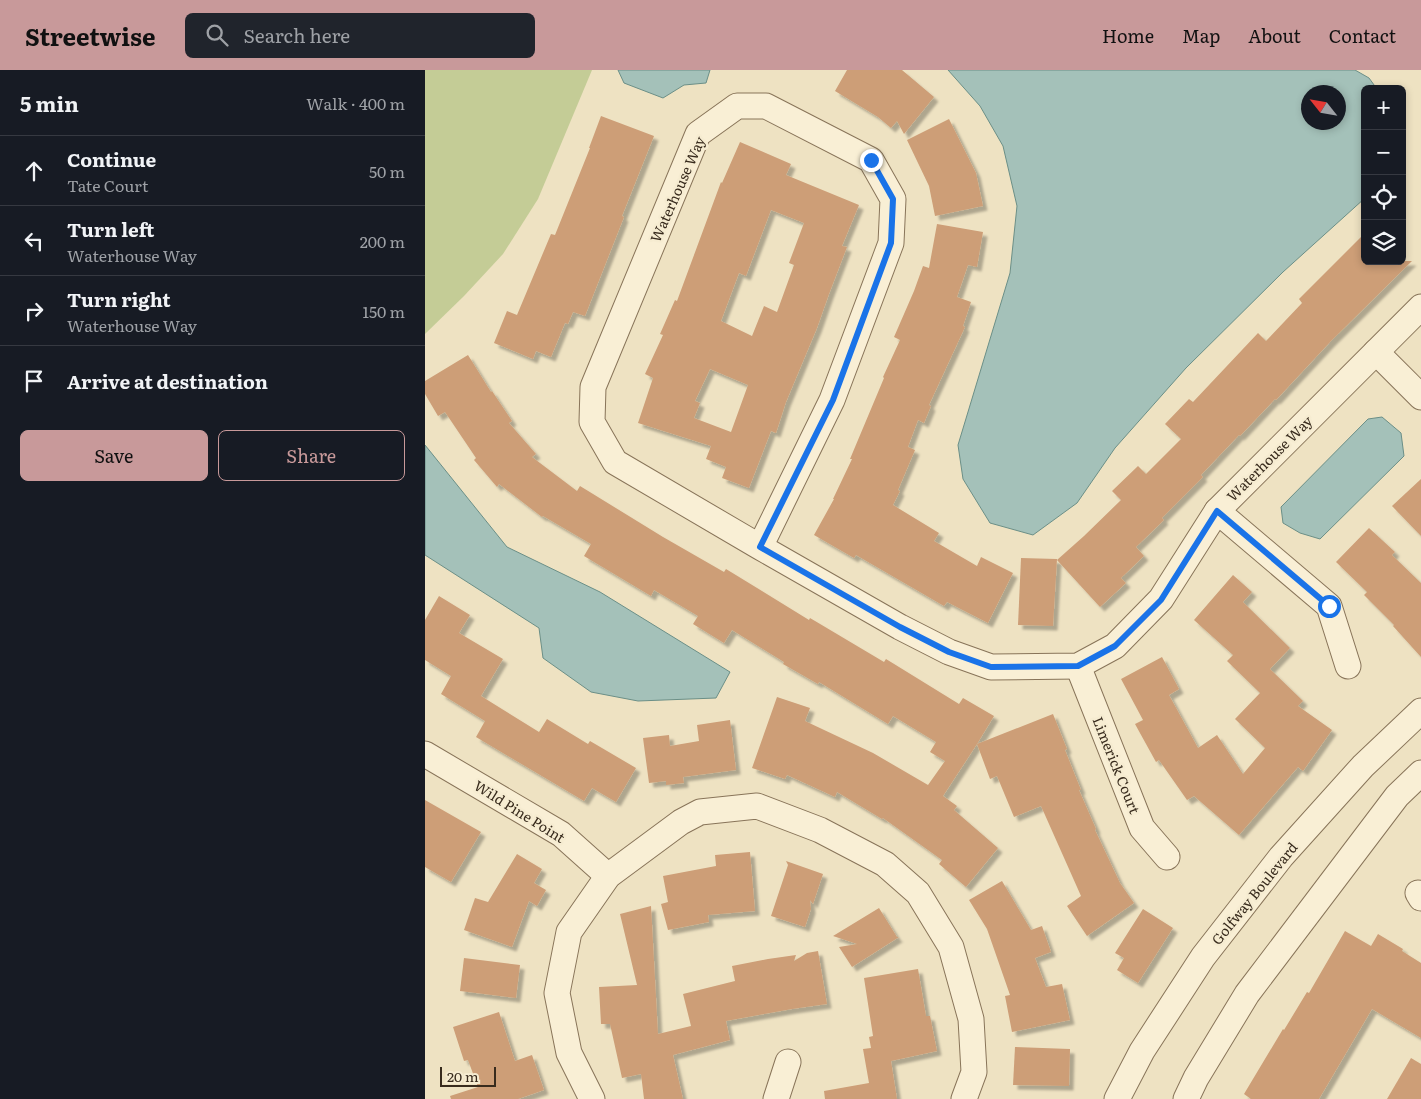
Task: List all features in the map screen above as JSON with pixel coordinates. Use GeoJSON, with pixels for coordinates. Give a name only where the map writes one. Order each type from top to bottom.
{"type":"FeatureCollection","features":[{"type":"Feature","properties":{"kind":"street","name":"Waterhouse Way"},"geometry":{"type":"LineString","coordinates":[[760,547],[833,400],[891,243],[893,199],[871,160],[767,106],[737,106],[698,134],[593,387],[592,422],[615,462],[760,547],[900,627],[949,652],[991,667],[1078,666],[1115,646],[1161,600],[1217,511],[1421,307]]}},
{"type":"Feature","properties":{"kind":"street"},"geometry":{"type":"LineString","coordinates":[[1376,352],[1421,397]]}},
{"type":"Feature","properties":{"kind":"street"},"geometry":{"type":"LineString","coordinates":[[1217,511],[1329,606],[1348,666]]}},
{"type":"Feature","properties":{"kind":"street","name":"Limerick Court"},"geometry":{"type":"LineString","coordinates":[[1078,666],[1142,828],[1167,857]]}},
{"type":"Feature","properties":{"kind":"street","name":"Golfway Boulevard"},"geometry":{"type":"LineString","coordinates":[[1117,1099],[1142,1051],[1203,957],[1281,857],[1363,766],[1421,711]]}},
{"type":"Feature","properties":{"kind":"street","name":"Wild Pine Point"},"geometry":{"type":"LineString","coordinates":[[425,754],[561,834],[608,876]]}},
{"type":"Feature","properties":{"kind":"street"},"geometry":{"type":"LineString","coordinates":[[1186,1099],[1196,1078],[1247,994],[1397,796],[1421,772]]}},
{"type":"Feature","properties":{"kind":"street"},"geometry":{"type":"LineString","coordinates":[[592,1099],[569,1053],[557,993],[569,932],[608,876],[681,822],[700,812],[757,806],[820,830],[885,864],[917,893],[951,947],[971,1019],[974,1072],[964,1099]]}},
{"type":"Feature","properties":{"kind":"street"},"geometry":{"type":"LineString","coordinates":[[776,1099],[788,1062]]}},
{"type":"Feature","properties":{"kind":"green space"},"geometry":{"type":"Polygon","coordinates":[[[425,70],[592,70],[538,199],[503,254],[425,334],[425,70]]]}},
{"type":"Feature","properties":{"kind":"water"},"geometry":{"type":"Polygon","coordinates":[[[618,70],[710,70],[706,83],[684,85],[663,98],[624,83],[618,70]]]}},
{"type":"Feature","properties":{"kind":"water"},"geometry":{"type":"Polygon","coordinates":[[[948,70],[1355,70],[1369,78],[1374,85],[1361,85],[1361,202],[1283,272],[1186,368],[1115,448],[1077,503],[1033,535],[990,523],[963,479],[958,445],[1010,273],[1017,206],[1003,146],[980,106],[948,70]]]}},
{"type":"Feature","properties":{"kind":"water"},"geometry":{"type":"Polygon","coordinates":[[[1382,417],[1401,433],[1404,456],[1320,539],[1300,533],[1283,523],[1281,507],[1368,419],[1382,417]]]}},
{"type":"Feature","properties":{"kind":"water"},"geometry":{"type":"Polygon","coordinates":[[[425,445],[507,547],[600,592],[730,672],[716,698],[638,701],[591,692],[543,658],[539,628],[425,555],[425,445]]]}},
{"type":"Feature","properties":{"kind":"building"},"geometry":{"type":"Polygon","coordinates":[[[847,70],[902,70],[934,97],[904,134],[897,121],[891,128],[878,117],[835,91],[847,70]]]}},
{"type":"Feature","properties":{"kind":"building"},"geometry":{"type":"Polygon","coordinates":[[[601,116],[654,136],[585,316],[573,312],[568,324],[565,323],[551,357],[536,351],[533,359],[494,343],[507,311],[517,315],[551,234],[555,235],[601,116]]]}},
{"type":"Feature","properties":{"kind":"building"},"geometry":{"type":"Polygon","coordinates":[[[949,119],[976,173],[983,206],[935,216],[929,186],[907,140],[949,119]]]}},
{"type":"Feature","properties":{"kind":"building"},"geometry":{"type":"Polygon","coordinates":[[[740,142],[791,164],[786,175],[859,205],[842,246],[847,247],[817,328],[786,402],[776,433],[771,431],[749,488],[722,478],[726,467],[706,459],[711,446],[638,423],[653,378],[645,374],[663,335],[660,334],[675,300],[677,301],[722,183],[740,142]],[[771,210],[746,276],[739,273],[721,321],[752,336],[764,306],[777,312],[794,265],[789,263],[804,223],[771,210]],[[710,369],[695,401],[700,403],[694,418],[731,432],[748,385],[710,369]]]}},
{"type":"Feature","properties":{"kind":"building"},"geometry":{"type":"Polygon","coordinates":[[[937,224],[983,232],[977,267],[968,265],[957,297],[971,302],[963,326],[965,327],[929,405],[931,406],[924,423],[918,420],[908,447],[915,450],[893,505],[939,533],[934,541],[977,566],[981,557],[1013,573],[988,623],[947,602],[944,606],[856,555],[854,558],[814,535],[834,499],[852,459],[850,459],[900,340],[894,337],[923,266],[929,268],[937,224]]]}},
{"type":"Feature","properties":{"kind":"building"},"geometry":{"type":"Polygon","coordinates":[[[1361,237],[1361,265],[1406,265],[1406,261],[1412,261],[1331,341],[1276,400],[1239,435],[1201,475],[1203,477],[1162,518],[1164,520],[1136,547],[1144,556],[1121,578],[1126,583],[1100,607],[1057,560],[1121,500],[1112,491],[1138,466],[1146,474],[1181,439],[1165,424],[1189,399],[1193,402],[1258,333],[1266,341],[1302,303],[1299,299],[1361,237]]]}},
{"type":"Feature","properties":{"kind":"building"},"geometry":{"type":"Polygon","coordinates":[[[468,355],[512,421],[509,423],[536,454],[532,457],[577,491],[580,486],[663,537],[724,572],[726,569],[809,620],[810,618],[884,662],[886,659],[959,704],[963,698],[994,716],[943,796],[957,806],[954,810],[998,848],[966,887],[939,864],[942,860],[883,818],[837,792],[835,797],[787,775],[785,779],[752,768],[777,697],[810,708],[805,721],[873,753],[928,785],[945,761],[930,752],[936,742],[893,716],[888,724],[819,682],[818,684],[783,664],[784,662],[732,630],[724,643],[693,624],[698,616],[654,590],[651,596],[584,556],[591,544],[542,517],[499,484],[497,487],[474,460],[476,458],[445,412],[438,416],[425,394],[425,381],[468,355]]]}},
{"type":"Feature","properties":{"kind":"building"},"geometry":{"type":"Polygon","coordinates":[[[1421,479],[1421,536],[1392,506],[1421,479]]]}},
{"type":"Feature","properties":{"kind":"building"},"geometry":{"type":"Polygon","coordinates":[[[1369,528],[1395,552],[1392,555],[1421,583],[1421,657],[1394,625],[1364,595],[1367,592],[1336,562],[1369,528]]]}},
{"type":"Feature","properties":{"kind":"building"},"geometry":{"type":"Polygon","coordinates":[[[1021,558],[1057,559],[1053,626],[1018,625],[1021,558]]]}},
{"type":"Feature","properties":{"kind":"building"},"geometry":{"type":"Polygon","coordinates":[[[1233,575],[1252,592],[1243,602],[1290,648],[1270,669],[1303,701],[1298,706],[1332,730],[1303,771],[1298,767],[1239,835],[1194,796],[1187,800],[1159,760],[1156,762],[1135,724],[1143,720],[1121,679],[1162,657],[1179,689],[1169,695],[1198,748],[1217,735],[1243,774],[1265,748],[1235,719],[1260,693],[1227,661],[1233,655],[1194,620],[1233,575]]]}},
{"type":"Feature","properties":{"kind":"building"},"geometry":{"type":"Polygon","coordinates":[[[439,596],[470,615],[459,633],[503,659],[481,696],[539,732],[547,719],[588,744],[590,741],[636,768],[616,802],[592,788],[584,801],[476,737],[485,721],[441,694],[451,676],[425,660],[425,620],[439,596]]]}},
{"type":"Feature","properties":{"kind":"building"},"geometry":{"type":"Polygon","coordinates":[[[1053,714],[1095,830],[1120,883],[1134,903],[1087,936],[1067,906],[1081,896],[1041,806],[1014,817],[997,776],[990,779],[977,744],[1053,714]]]}},
{"type":"Feature","properties":{"kind":"building"},"geometry":{"type":"Polygon","coordinates":[[[730,720],[736,770],[683,777],[684,783],[666,785],[666,781],[649,783],[643,738],[669,735],[670,746],[699,741],[697,725],[730,720]]]}},
{"type":"Feature","properties":{"kind":"building"},"geometry":{"type":"Polygon","coordinates":[[[425,800],[481,832],[451,882],[425,867],[425,800]]]}},
{"type":"Feature","properties":{"kind":"building"},"geometry":{"type":"Polygon","coordinates":[[[750,852],[755,911],[708,915],[709,922],[668,930],[661,904],[668,902],[663,876],[716,866],[715,855],[750,852]]]}},
{"type":"Feature","properties":{"kind":"building"},"geometry":{"type":"Polygon","coordinates":[[[517,854],[542,869],[534,883],[546,890],[537,906],[529,901],[512,947],[464,930],[475,898],[488,902],[517,854]]]}},
{"type":"Feature","properties":{"kind":"building"},"geometry":{"type":"Polygon","coordinates":[[[786,861],[823,874],[813,904],[810,900],[811,909],[805,927],[771,916],[788,865],[786,861]]]}},
{"type":"Feature","properties":{"kind":"building"},"geometry":{"type":"Polygon","coordinates":[[[1002,881],[1031,930],[1042,926],[1051,952],[1035,958],[1046,987],[1062,984],[1070,1020],[1012,1032],[1005,996],[1010,995],[987,929],[969,900],[1002,881]]]}},
{"type":"Feature","properties":{"kind":"building"},"geometry":{"type":"Polygon","coordinates":[[[651,906],[658,1034],[691,1026],[683,994],[735,981],[732,966],[768,959],[796,955],[794,961],[807,953],[818,951],[827,1004],[726,1021],[730,1040],[673,1055],[683,1099],[644,1099],[641,1074],[622,1078],[610,1024],[601,1024],[599,987],[637,985],[620,914],[651,906]]]}},
{"type":"Feature","properties":{"kind":"building"},"geometry":{"type":"Polygon","coordinates":[[[879,908],[897,937],[899,937],[852,967],[839,947],[857,944],[833,936],[879,908]]]}},
{"type":"Feature","properties":{"kind":"building"},"geometry":{"type":"Polygon","coordinates":[[[1143,909],[1173,928],[1138,983],[1117,970],[1124,958],[1115,953],[1143,909]]]}},
{"type":"Feature","properties":{"kind":"building"},"geometry":{"type":"Polygon","coordinates":[[[1345,931],[1371,946],[1378,934],[1403,949],[1402,951],[1421,963],[1421,1038],[1372,1009],[1319,1099],[1251,1099],[1244,1094],[1283,1029],[1307,992],[1309,993],[1345,931]]]}},
{"type":"Feature","properties":{"kind":"building"},"geometry":{"type":"Polygon","coordinates":[[[464,958],[520,965],[516,998],[460,991],[464,958]]]}},
{"type":"Feature","properties":{"kind":"building"},"geometry":{"type":"Polygon","coordinates":[[[918,969],[926,1016],[930,1016],[937,1051],[891,1061],[897,1099],[825,1099],[824,1091],[869,1083],[863,1049],[871,1048],[869,1037],[873,1036],[864,978],[918,969]]]}},
{"type":"Feature","properties":{"kind":"building"},"geometry":{"type":"Polygon","coordinates":[[[499,1012],[515,1061],[532,1055],[544,1090],[518,1099],[451,1099],[450,1096],[478,1087],[468,1060],[464,1061],[453,1027],[499,1012]]]}},
{"type":"Feature","properties":{"kind":"building"},"geometry":{"type":"Polygon","coordinates":[[[1015,1047],[1070,1049],[1069,1086],[1013,1085],[1015,1047]]]}},
{"type":"Feature","properties":{"kind":"building"},"geometry":{"type":"Polygon","coordinates":[[[1411,1058],[1421,1064],[1421,1099],[1387,1099],[1411,1058]]]}},
{"type":"Feature","properties":{"kind":"route"},"geometry":{"type":"LineString","coordinates":[[871,160],[893,199],[891,243],[833,400],[760,547],[900,627],[949,652],[991,667],[1078,666],[1115,646],[1161,600],[1217,511],[1329,606]]}}]}
